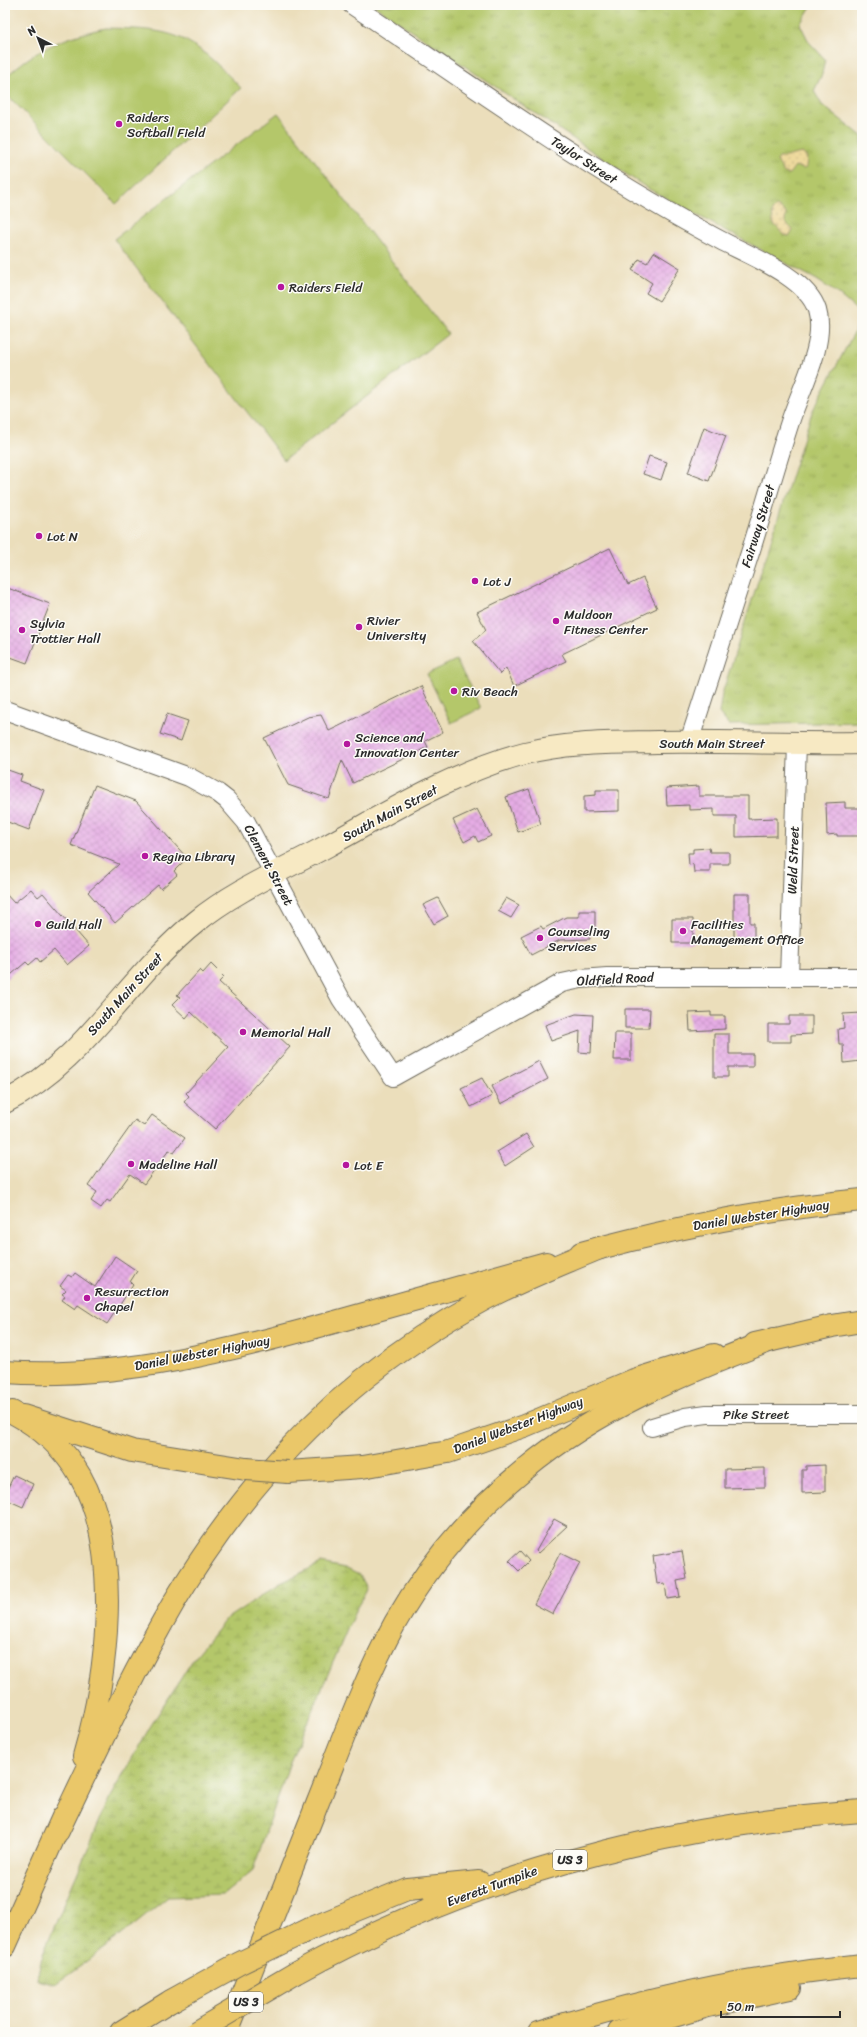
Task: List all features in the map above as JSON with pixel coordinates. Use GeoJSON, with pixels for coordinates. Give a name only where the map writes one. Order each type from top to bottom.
{"type":"FeatureCollection","features":[{"type":"Feature","properties":{"kind":"main road","name":"Daniel Webster Highway"},"geometry":{"type":"LineString","coordinates":[[5,1372],[28,1374],[86,1372],[144,1366],[198,1356],[284,1336],[600,1248],[734,1218],[862,1200]]}},
{"type":"Feature","properties":{"kind":"main road"},"geometry":{"type":"LineString","coordinates":[[5,1946],[58,1831],[141,1662],[176,1599],[225,1526],[253,1490],[296,1440],[330,1407],[356,1385],[400,1352],[444,1322],[517,1283],[600,1248]]}},
{"type":"Feature","properties":{"kind":"main road","name":"Daniel Webster Highway"},"geometry":{"type":"LineString","coordinates":[[9,1411],[132,1451],[246,1470],[288,1472],[356,1468],[448,1452],[516,1429],[649,1374],[774,1339],[862,1321]]}},
{"type":"Feature","properties":{"kind":"main road"},"geometry":{"type":"LineString","coordinates":[[227,2032],[369,1677],[408,1602],[441,1556],[470,1522],[501,1490],[536,1460],[579,1429],[611,1410],[670,1381],[774,1339]]}},
{"type":"Feature","properties":{"kind":"main road"},"geometry":{"type":"LineString","coordinates":[[9,1411],[50,1438],[66,1455],[79,1473],[94,1509],[104,1564],[107,1602],[106,1638],[99,1691],[82,1763],[58,1831]]}},
{"type":"Feature","properties":{"kind":"main road","name":"Everett Turnpike"},"geometry":{"type":"LineString","coordinates":[[196,2032],[296,1973],[372,1935],[447,1902],[508,1879],[589,1855],[730,1825],[805,1815],[862,1812]]}},
{"type":"Feature","properties":{"kind":"main road"},"geometry":{"type":"LineString","coordinates":[[121,2032],[171,2001],[244,1961],[312,1928],[407,1889],[508,1879]]}},
{"type":"Feature","properties":{"kind":"main road"},"geometry":{"type":"LineString","coordinates":[[539,2032],[621,2008],[704,1988],[788,1974],[862,1965]]}},
{"type":"Feature","properties":{"kind":"main road"},"geometry":{"type":"LineString","coordinates":[[619,2032],[728,2001],[862,1974]]}},
{"type":"Feature","properties":{"kind":"street","name":"Taylor Street"},"geometry":{"type":"LineString","coordinates":[[352,5],[582,159],[646,200],[787,276],[808,294],[817,309]]}},
{"type":"Feature","properties":{"kind":"street","name":"Fairway Street"},"geometry":{"type":"LineString","coordinates":[[689,742],[751,552],[790,421],[816,349],[819,334],[817,309]]}},
{"type":"Feature","properties":{"kind":"street","name":"Clement Street"},"geometry":{"type":"LineString","coordinates":[[5,710],[146,760],[207,785],[227,800],[246,822],[342,999],[393,1077]]}},
{"type":"Feature","properties":{"kind":"street","name":"South Main Street"},"geometry":{"type":"LineString","coordinates":[[5,1102],[57,1066],[80,1044],[160,955],[187,929],[217,906],[274,873],[466,773],[504,759],[565,745],[689,742],[797,744],[862,743]]}},
{"type":"Feature","properties":{"kind":"street","name":"Weld Street"},"geometry":{"type":"LineString","coordinates":[[789,977],[797,744]]}},
{"type":"Feature","properties":{"kind":"street","name":"Oldfield Road"},"geometry":{"type":"LineString","coordinates":[[393,1077],[562,983],[581,979],[607,977],[862,977]]}},
{"type":"Feature","properties":{"kind":"street","name":"Pike Street"},"geometry":{"type":"LineString","coordinates":[[652,1427],[685,1417],[707,1414],[862,1414]]}},
{"type":"Feature","properties":{"kind":"green space"},"geometry":{"type":"Polygon","coordinates":[[[373,5],[812,5],[800,24],[809,42],[825,59],[822,74],[814,91],[822,105],[862,136],[862,722],[729,725],[719,713],[722,694],[812,412],[858,325],[861,314],[838,294],[817,280],[647,188],[373,5]]]}},
{"type":"Feature","properties":{"kind":"green space","name":"Raiders Softball Field"},"geometry":{"type":"Polygon","coordinates":[[[106,28],[157,31],[185,40],[221,68],[241,88],[116,204],[5,93],[5,78],[28,59],[52,45],[78,35],[106,28]]]}},
{"type":"Feature","properties":{"kind":"green space","name":"Raiders Field"},"geometry":{"type":"Polygon","coordinates":[[[278,113],[448,334],[284,460],[114,239],[278,113]]]}},
{"type":"Feature","properties":{"kind":"green space","name":"Riv Beach"},"geometry":{"type":"Polygon","coordinates":[[[456,660],[481,708],[451,723],[427,674],[456,660]]]}},
{"type":"Feature","properties":{"kind":"green space"},"geometry":{"type":"Polygon","coordinates":[[[321,1563],[345,1568],[361,1576],[367,1590],[356,1609],[290,1762],[253,1870],[223,1895],[168,1897],[88,1961],[55,1984],[37,1979],[43,1953],[110,1797],[150,1727],[194,1658],[226,1619],[279,1584],[321,1563]]]}},
{"type":"Feature","properties":{"kind":"sand"},"geometry":{"type":"Polygon","coordinates":[[[802,153],[807,157],[806,168],[803,169],[795,166],[789,174],[784,173],[777,161],[779,158],[802,153]]]}},
{"type":"Feature","properties":{"kind":"sand"},"geometry":{"type":"Polygon","coordinates":[[[777,206],[786,213],[785,222],[793,230],[790,236],[784,235],[773,223],[772,211],[777,206]]]}},
{"type":"Feature","properties":{"kind":"building"},"geometry":{"type":"Polygon","coordinates":[[[654,252],[680,268],[659,301],[646,293],[652,283],[632,270],[639,259],[647,263],[654,252]]]}},
{"type":"Feature","properties":{"kind":"building"},"geometry":{"type":"Polygon","coordinates":[[[704,427],[726,436],[709,481],[688,473],[704,427]]]}},
{"type":"Feature","properties":{"kind":"building"},"geometry":{"type":"Polygon","coordinates":[[[649,456],[667,462],[661,480],[643,474],[649,456]]]}},
{"type":"Feature","properties":{"kind":"building","name":"Muldoon Fitness Center"},"geometry":{"type":"Polygon","coordinates":[[[610,548],[628,585],[643,578],[657,608],[562,654],[566,661],[514,686],[506,668],[500,674],[473,641],[486,630],[477,612],[610,548]]]}},
{"type":"Feature","properties":{"kind":"building","name":"Sylvia Trottier Hall"},"geometry":{"type":"Polygon","coordinates":[[[5,587],[50,604],[27,663],[5,655],[5,587]]]}},
{"type":"Feature","properties":{"kind":"building","name":"Science and Innovation Center"},"geometry":{"type":"Polygon","coordinates":[[[421,686],[443,732],[425,741],[428,747],[353,783],[342,760],[329,799],[288,785],[264,738],[308,717],[321,715],[329,731],[421,686]]]}},
{"type":"Feature","properties":{"kind":"building"},"geometry":{"type":"Polygon","coordinates":[[[167,714],[188,721],[181,741],[160,734],[167,714]]]}},
{"type":"Feature","properties":{"kind":"building"},"geometry":{"type":"Polygon","coordinates":[[[5,769],[22,775],[20,781],[44,790],[29,830],[5,821],[5,769]]]}},
{"type":"Feature","properties":{"kind":"building","name":"Regina Library"},"geometry":{"type":"Polygon","coordinates":[[[95,785],[136,801],[187,858],[174,871],[177,875],[161,889],[158,885],[115,923],[88,892],[119,864],[71,845],[95,785]]]}},
{"type":"Feature","properties":{"kind":"building"},"geometry":{"type":"Polygon","coordinates":[[[699,786],[699,796],[748,796],[748,819],[777,818],[777,836],[736,837],[736,816],[714,816],[714,809],[689,810],[689,805],[667,806],[666,788],[699,786]]]}},
{"type":"Feature","properties":{"kind":"building"},"geometry":{"type":"Polygon","coordinates":[[[529,789],[541,824],[518,832],[506,797],[529,789]]]}},
{"type":"Feature","properties":{"kind":"building"},"geometry":{"type":"Polygon","coordinates":[[[596,790],[619,790],[619,811],[584,812],[584,796],[596,795],[596,790]]]}},
{"type":"Feature","properties":{"kind":"building"},"geometry":{"type":"Polygon","coordinates":[[[845,802],[845,808],[862,808],[862,836],[837,836],[837,834],[827,835],[826,803],[845,802]]]}},
{"type":"Feature","properties":{"kind":"building"},"geometry":{"type":"Polygon","coordinates":[[[477,809],[491,836],[478,842],[475,836],[464,842],[453,820],[477,809]]]}},
{"type":"Feature","properties":{"kind":"building"},"geometry":{"type":"Polygon","coordinates":[[[709,848],[710,852],[729,852],[729,864],[710,864],[710,872],[694,872],[693,864],[689,865],[688,853],[693,853],[693,849],[709,848]]]}},
{"type":"Feature","properties":{"kind":"building","name":"Guild Hall"},"geometry":{"type":"Polygon","coordinates":[[[31,889],[38,897],[43,893],[89,946],[67,965],[54,950],[40,962],[37,958],[29,965],[26,962],[5,980],[5,893],[14,903],[31,889]]]}},
{"type":"Feature","properties":{"kind":"building"},"geometry":{"type":"Polygon","coordinates":[[[734,894],[750,894],[750,923],[754,923],[754,942],[734,942],[734,894]]]}},
{"type":"Feature","properties":{"kind":"building"},"geometry":{"type":"Polygon","coordinates":[[[438,898],[448,916],[434,924],[423,905],[438,898]]]}},
{"type":"Feature","properties":{"kind":"building"},"geometry":{"type":"Polygon","coordinates":[[[506,898],[519,905],[511,918],[498,911],[506,898]]]}},
{"type":"Feature","properties":{"kind":"building"},"geometry":{"type":"Polygon","coordinates":[[[579,911],[595,911],[595,934],[589,934],[590,939],[560,940],[531,955],[521,936],[541,926],[543,929],[566,917],[579,917],[579,911]]]}},
{"type":"Feature","properties":{"kind":"building","name":"Facilities Management Office"},"geometry":{"type":"Polygon","coordinates":[[[672,919],[693,919],[693,943],[672,943],[672,919]]]}},
{"type":"Feature","properties":{"kind":"building","name":"Memorial Hall"},"geometry":{"type":"Polygon","coordinates":[[[211,964],[224,977],[219,982],[290,1047],[215,1129],[184,1102],[189,1096],[186,1093],[228,1047],[191,1012],[186,1018],[172,1005],[180,997],[177,995],[200,970],[203,973],[211,964]]]}},
{"type":"Feature","properties":{"kind":"building"},"geometry":{"type":"Polygon","coordinates":[[[625,1009],[650,1009],[649,1028],[625,1028],[625,1009]]]}},
{"type":"Feature","properties":{"kind":"building"},"geometry":{"type":"Polygon","coordinates":[[[711,1012],[711,1016],[725,1016],[725,1029],[690,1031],[689,1013],[711,1012]]]}},
{"type":"Feature","properties":{"kind":"building"},"geometry":{"type":"Polygon","coordinates":[[[862,1013],[862,1047],[860,1047],[861,1061],[844,1063],[843,1044],[839,1044],[838,1029],[844,1028],[843,1014],[862,1013]]]}},
{"type":"Feature","properties":{"kind":"building"},"geometry":{"type":"Polygon","coordinates":[[[576,1014],[593,1015],[591,1053],[579,1052],[580,1031],[551,1041],[545,1025],[576,1014]]]}},
{"type":"Feature","properties":{"kind":"building"},"geometry":{"type":"Polygon","coordinates":[[[789,1016],[812,1016],[812,1034],[791,1035],[791,1042],[768,1042],[768,1024],[789,1024],[789,1016]]]}},
{"type":"Feature","properties":{"kind":"building"},"geometry":{"type":"Polygon","coordinates":[[[615,1033],[631,1033],[631,1060],[614,1060],[615,1033]]]}},
{"type":"Feature","properties":{"kind":"building"},"geometry":{"type":"Polygon","coordinates":[[[714,1034],[729,1034],[729,1054],[753,1054],[753,1067],[728,1067],[728,1077],[714,1077],[714,1034]]]}},
{"type":"Feature","properties":{"kind":"building"},"geometry":{"type":"Polygon","coordinates":[[[539,1061],[548,1079],[501,1104],[492,1086],[539,1061]]]}},
{"type":"Feature","properties":{"kind":"building"},"geometry":{"type":"Polygon","coordinates":[[[482,1078],[492,1096],[471,1107],[461,1088],[482,1078]]]}},
{"type":"Feature","properties":{"kind":"building","name":"Madeline Hall"},"geometry":{"type":"Polygon","coordinates":[[[152,1115],[185,1138],[174,1153],[169,1150],[144,1184],[130,1174],[110,1202],[107,1200],[101,1208],[91,1201],[97,1192],[88,1186],[135,1120],[144,1126],[152,1115]]]}},
{"type":"Feature","properties":{"kind":"building"},"geometry":{"type":"Polygon","coordinates":[[[526,1134],[534,1147],[505,1166],[497,1152],[526,1134]]]}},
{"type":"Feature","properties":{"kind":"building"},"geometry":{"type":"Polygon","coordinates":[[[115,1256],[137,1271],[130,1282],[133,1285],[107,1324],[78,1305],[75,1309],[62,1300],[65,1296],[62,1294],[66,1290],[60,1286],[68,1275],[72,1277],[75,1273],[95,1287],[115,1256]]]}},
{"type":"Feature","properties":{"kind":"building"},"geometry":{"type":"Polygon","coordinates":[[[825,1465],[825,1492],[802,1493],[802,1470],[806,1470],[806,1466],[825,1465]]]}},
{"type":"Feature","properties":{"kind":"building"},"geometry":{"type":"Polygon","coordinates":[[[765,1468],[765,1487],[725,1488],[725,1469],[765,1468]]]}},
{"type":"Feature","properties":{"kind":"building"},"geometry":{"type":"Polygon","coordinates":[[[14,1475],[33,1484],[23,1507],[5,1499],[5,1494],[14,1475]]]}},
{"type":"Feature","properties":{"kind":"building"},"geometry":{"type":"Polygon","coordinates":[[[554,1519],[567,1526],[538,1553],[536,1551],[554,1519]]]}},
{"type":"Feature","properties":{"kind":"building"},"geometry":{"type":"Polygon","coordinates":[[[520,1551],[529,1561],[519,1571],[509,1561],[520,1551]]]}},
{"type":"Feature","properties":{"kind":"building"},"geometry":{"type":"Polygon","coordinates":[[[682,1551],[687,1579],[677,1581],[680,1597],[667,1599],[665,1583],[657,1584],[653,1556],[682,1551]]]}},
{"type":"Feature","properties":{"kind":"building"},"geometry":{"type":"Polygon","coordinates":[[[560,1553],[580,1563],[553,1614],[534,1604],[560,1553]]]}},
{"type":"Feature","properties":{"kind":"place","name":"Raiders Softball Field"},"geometry":{"type":"Point","coordinates":[119,124]}},
{"type":"Feature","properties":{"kind":"place","name":"Raiders Field"},"geometry":{"type":"Point","coordinates":[281,287]}},
{"type":"Feature","properties":{"kind":"place","name":"Lot N"},"geometry":{"type":"Point","coordinates":[39,536]}},
{"type":"Feature","properties":{"kind":"place","name":"Lot J"},"geometry":{"type":"Point","coordinates":[475,581]}},
{"type":"Feature","properties":{"kind":"place","name":"Muldoon Fitness Center"},"geometry":{"type":"Point","coordinates":[556,621]}},
{"type":"Feature","properties":{"kind":"place","name":"Rivier University"},"geometry":{"type":"Point","coordinates":[359,627]}},
{"type":"Feature","properties":{"kind":"place","name":"Sylvia Trottier Hall"},"geometry":{"type":"Point","coordinates":[22,630]}},
{"type":"Feature","properties":{"kind":"place","name":"Riv Beach"},"geometry":{"type":"Point","coordinates":[454,691]}},
{"type":"Feature","properties":{"kind":"place","name":"Science and Innovation Center"},"geometry":{"type":"Point","coordinates":[347,744]}},
{"type":"Feature","properties":{"kind":"place","name":"Regina Library"},"geometry":{"type":"Point","coordinates":[145,856]}},
{"type":"Feature","properties":{"kind":"place","name":"Guild Hall"},"geometry":{"type":"Point","coordinates":[38,924]}},
{"type":"Feature","properties":{"kind":"place","name":"Facilities Management Office"},"geometry":{"type":"Point","coordinates":[683,931]}},
{"type":"Feature","properties":{"kind":"place","name":"Counseling Services"},"geometry":{"type":"Point","coordinates":[540,938]}},
{"type":"Feature","properties":{"kind":"place","name":"Memorial Hall"},"geometry":{"type":"Point","coordinates":[243,1032]}},
{"type":"Feature","properties":{"kind":"place","name":"Madeline Hall"},"geometry":{"type":"Point","coordinates":[131,1164]}},
{"type":"Feature","properties":{"kind":"place","name":"Lot E"},"geometry":{"type":"Point","coordinates":[346,1165]}},
{"type":"Feature","properties":{"kind":"place","name":"Resurrection Chapel"},"geometry":{"type":"Point","coordinates":[87,1298]}}]}
